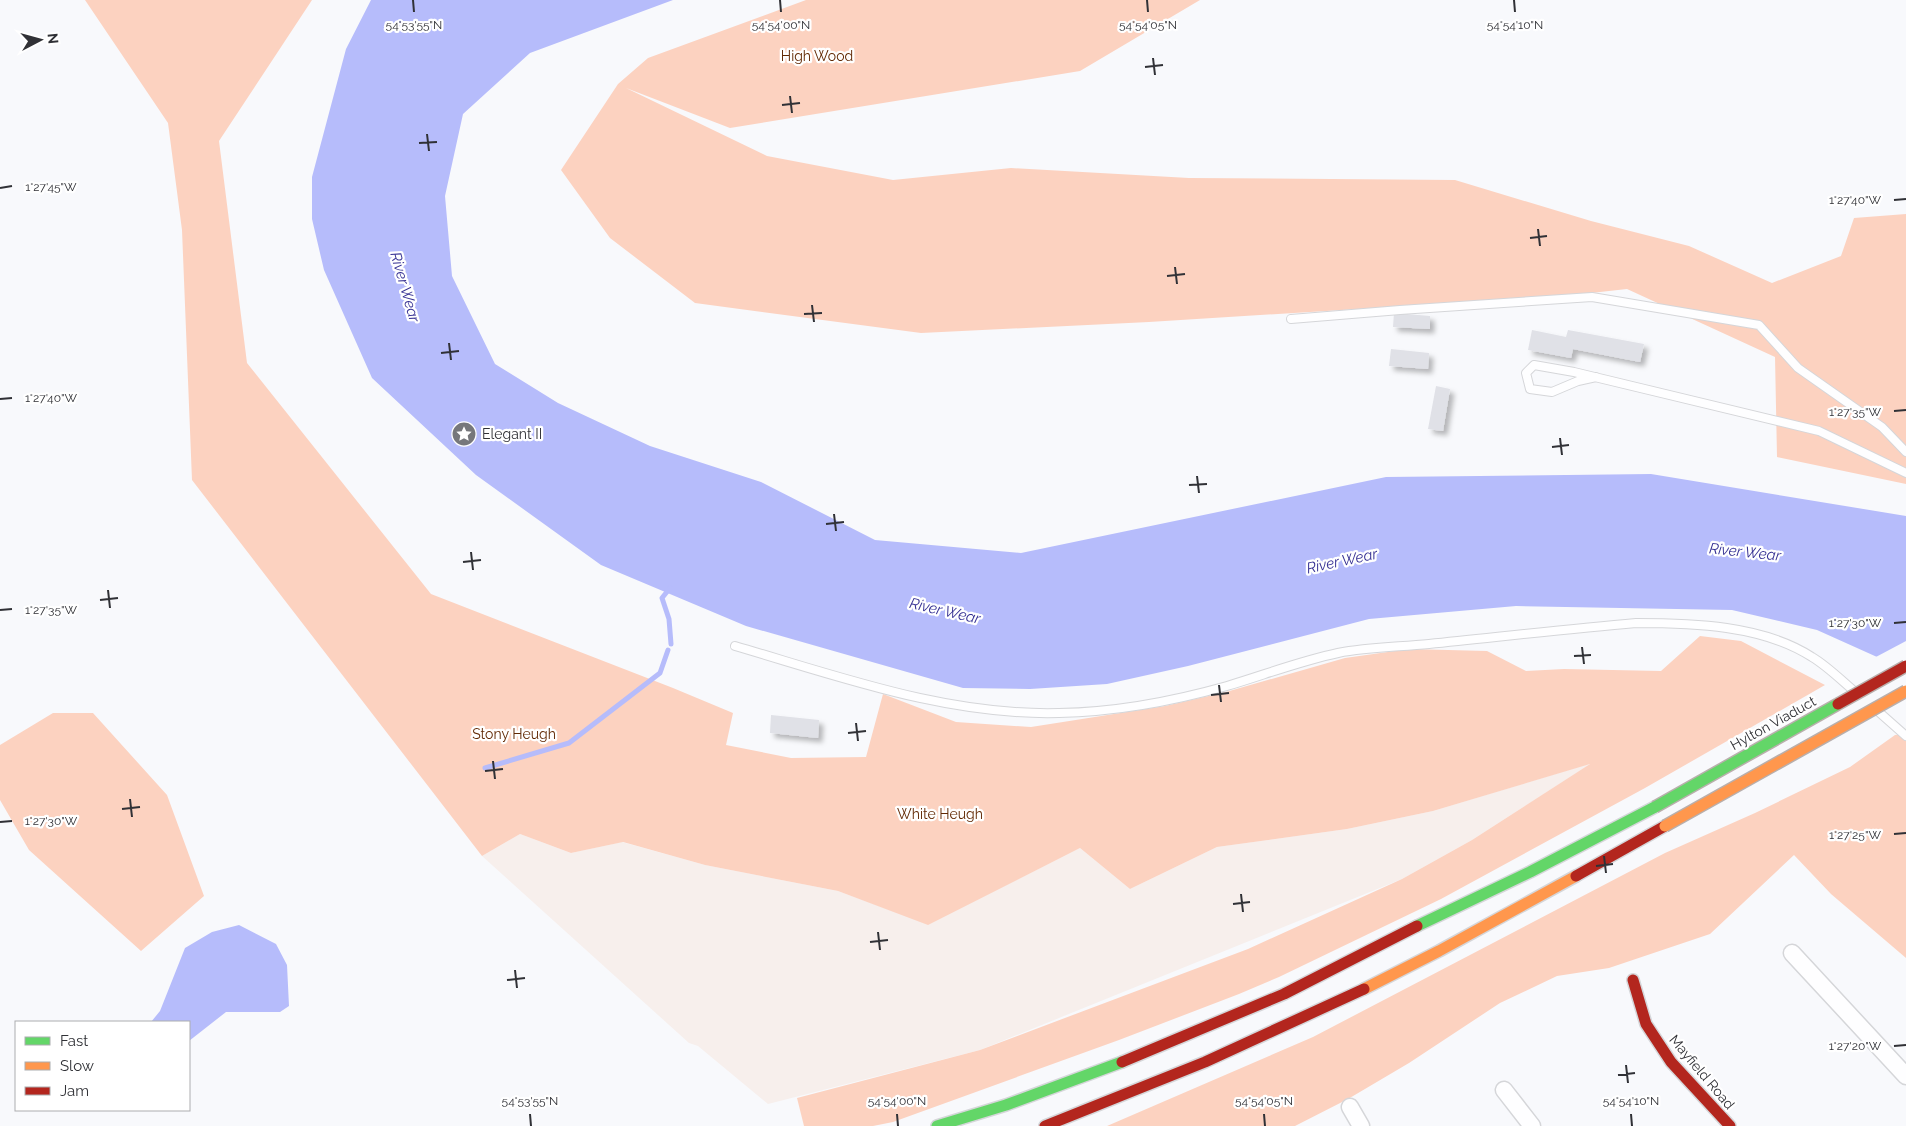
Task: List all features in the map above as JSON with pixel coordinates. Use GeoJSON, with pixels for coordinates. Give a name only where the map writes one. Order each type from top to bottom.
{"type":"FeatureCollection","features":[{"type":"Feature","properties":{"kind":"main road","name":"Hylton Viaduct"},"geometry":{"type":"LineString","coordinates":[[937,1126],[1006,1105],[1107,1069],[1284,994],[1454,908],[1530,872],[1655,807],[1906,666]]}},
{"type":"Feature","properties":{"kind":"main road"},"geometry":{"type":"LineString","coordinates":[[1045,1126],[1124,1098],[1320,1011],[1537,900],[1906,691]]}},
{"type":"Feature","properties":{"kind":"main road","name":"Mayfield Road"},"geometry":{"type":"LineString","coordinates":[[1633,980],[1646,1024],[1666,1055],[1708,1104],[1730,1126]]}},
{"type":"Feature","properties":{"kind":"street"},"geometry":{"type":"LineString","coordinates":[[1792,953],[1906,1076]]}},
{"type":"Feature","properties":{"kind":"street"},"geometry":{"type":"LineString","coordinates":[[1504,1090],[1532,1126]]}},
{"type":"Feature","properties":{"kind":"street"},"geometry":{"type":"LineString","coordinates":[[1350,1107],[1361,1126]]}},
{"type":"Feature","properties":{"kind":"lane"},"geometry":{"type":"LineString","coordinates":[[1291,320],[1400,310],[1592,297],[1759,325],[1798,368],[1882,427],[1906,452]]}},
{"type":"Feature","properties":{"kind":"lane"},"geometry":{"type":"LineString","coordinates":[[1596,377],[1578,381],[1552,392],[1530,389],[1526,373],[1534,365],[1596,377],[1819,431],[1906,473]]}},
{"type":"Feature","properties":{"kind":"lane"},"geometry":{"type":"LineString","coordinates":[[735,646],[931,700],[987,709],[1057,713],[1098,711],[1190,695],[1338,653],[1372,648],[1636,623],[1699,625],[1728,628],[1774,640],[1810,655],[1906,736]]}},
{"type":"Feature","properties":{"kind":"shaded area"},"geometry":{"type":"Polygon","coordinates":[[[1592,763],[1472,840],[1402,879],[980,1050],[768,1104],[698,1046],[689,1043],[482,856],[520,834],[571,853],[622,842],[705,865],[838,891],[928,924],[1080,848],[1130,889],[1217,847],[1347,829],[1433,811],[1592,763]]]}},
{"type":"Feature","properties":{"kind":"green space"},"geometry":{"type":"Polygon","coordinates":[[[85,0],[312,0],[219,141],[247,363],[431,594],[733,713],[726,745],[791,758],[866,757],[883,694],[956,722],[1031,727],[1165,706],[1226,692],[1345,658],[1409,649],[1487,651],[1526,671],[1564,669],[1661,671],[1700,636],[1741,641],[1825,685],[1645,788],[1441,899],[1279,977],[1119,1040],[893,1122],[873,1126],[804,1126],[797,1098],[980,1050],[1248,949],[1402,879],[1472,840],[1590,764],[1433,811],[1347,829],[1217,847],[1130,889],[1080,848],[928,925],[838,891],[705,865],[623,842],[571,853],[520,834],[482,856],[192,480],[182,230],[168,123],[85,0]]]}},
{"type":"Feature","properties":{"kind":"green space","name":"High Wood"},"geometry":{"type":"Polygon","coordinates":[[[806,0],[1200,0],[1080,71],[730,128],[626,88],[767,156],[893,180],[1011,168],[1189,178],[1455,180],[1591,221],[1689,246],[1772,283],[1841,256],[1854,218],[1906,214],[1906,484],[1777,457],[1775,357],[1627,289],[1564,296],[1149,322],[921,333],[695,303],[610,238],[561,170],[618,84],[648,58],[806,0]]]}},
{"type":"Feature","properties":{"kind":"green space"},"geometry":{"type":"Polygon","coordinates":[[[53,713],[93,713],[167,795],[204,896],[141,951],[29,850],[0,800],[0,745],[53,713]]]}},
{"type":"Feature","properties":{"kind":"green space"},"geometry":{"type":"Polygon","coordinates":[[[1904,734],[1906,736],[1906,958],[1831,894],[1794,855],[1710,934],[1609,968],[1557,976],[1500,1003],[1409,1063],[1348,1099],[1295,1126],[1107,1126],[1313,1037],[1665,853],[1755,813],[1850,767],[1895,735],[1904,734]]]}},
{"type":"Feature","properties":{"kind":"water","name":"River Wear"},"geometry":{"type":"Polygon","coordinates":[[[371,0],[673,0],[530,53],[463,114],[445,196],[452,276],[495,364],[558,403],[650,446],[761,482],[875,540],[1021,553],[1386,477],[1651,474],[1906,516],[1906,670],[1817,630],[1732,610],[1516,606],[1369,619],[1188,666],[1107,684],[1030,689],[963,688],[746,626],[601,565],[476,475],[372,378],[324,270],[312,219],[312,177],[346,49],[371,0]]]}},
{"type":"Feature","properties":{"kind":"water"},"geometry":{"type":"Polygon","coordinates":[[[239,925],[276,944],[287,965],[289,1006],[280,1012],[226,1012],[190,1040],[190,1021],[152,1021],[160,1011],[185,948],[212,932],[239,925]]]}},
{"type":"Feature","properties":{"kind":"pier"},"geometry":{"type":"Polygon","coordinates":[[[1906,641],[1906,673],[1874,658],[1906,641]]]}},
{"type":"Feature","properties":{"kind":"building"},"geometry":{"type":"Polygon","coordinates":[[[1394,313],[1430,316],[1430,329],[1393,327],[1394,313]]]}},
{"type":"Feature","properties":{"kind":"building"},"geometry":{"type":"Polygon","coordinates":[[[1532,330],[1566,337],[1568,330],[1644,344],[1640,362],[1573,349],[1571,358],[1528,350],[1532,330]]]}},
{"type":"Feature","properties":{"kind":"building"},"geometry":{"type":"Polygon","coordinates":[[[1391,349],[1429,353],[1428,369],[1389,366],[1391,349]]]}},
{"type":"Feature","properties":{"kind":"building"},"geometry":{"type":"Polygon","coordinates":[[[1436,386],[1450,389],[1443,431],[1428,429],[1436,386]]]}},
{"type":"Feature","properties":{"kind":"building"},"geometry":{"type":"Polygon","coordinates":[[[771,715],[819,720],[818,738],[770,733],[771,715]]]}},
{"type":"Feature","properties":{"kind":"waterway"},"geometry":{"type":"LineString","coordinates":[[670,588],[662,598],[669,619],[671,644]]}},
{"type":"Feature","properties":{"kind":"waterway"},"geometry":{"type":"LineString","coordinates":[[485,768],[569,743],[660,673],[668,650]]}},
{"type":"Feature","properties":{"kind":"traffic: fast"},"geometry":{"type":"LineString","coordinates":[[1655,807],[1838,704]]}},
{"type":"Feature","properties":{"kind":"traffic: fast"},"geometry":{"type":"LineString","coordinates":[[1417,926],[1530,872],[1655,807]]}},
{"type":"Feature","properties":{"kind":"traffic: fast"},"geometry":{"type":"LineString","coordinates":[[937,1126],[1006,1105],[1122,1062]]}},
{"type":"Feature","properties":{"kind":"traffic: slow"},"geometry":{"type":"LineString","coordinates":[[1665,826],[1906,691]]}},
{"type":"Feature","properties":{"kind":"traffic: slow"},"geometry":{"type":"LineString","coordinates":[[1364,989],[1439,951],[1576,876]]}},
{"type":"Feature","properties":{"kind":"traffic: jam"},"geometry":{"type":"LineString","coordinates":[[1838,704],[1906,666]]}},
{"type":"Feature","properties":{"kind":"traffic: jam"},"geometry":{"type":"LineString","coordinates":[[1576,876],[1665,826]]}},
{"type":"Feature","properties":{"kind":"traffic: jam"},"geometry":{"type":"LineString","coordinates":[[1122,1062],[1284,994],[1417,926]]}},
{"type":"Feature","properties":{"kind":"traffic: jam"},"geometry":{"type":"LineString","coordinates":[[1633,980],[1646,1024],[1671,1062],[1730,1126]]}},
{"type":"Feature","properties":{"kind":"traffic: jam"},"geometry":{"type":"LineString","coordinates":[[1045,1126],[1205,1062],[1364,989]]}},
{"type":"Feature","properties":{"kind":"place","name":"Elegant II"},"geometry":{"type":"Point","coordinates":[464,434]}},
{"type":"Feature","properties":{"kind":"park label","name":"Stony Heugh"},"geometry":{"type":"Point","coordinates":[514,734]}},
{"type":"Feature","properties":{"kind":"park label","name":"White Heugh"},"geometry":{"type":"Point","coordinates":[940,814]}}]}
